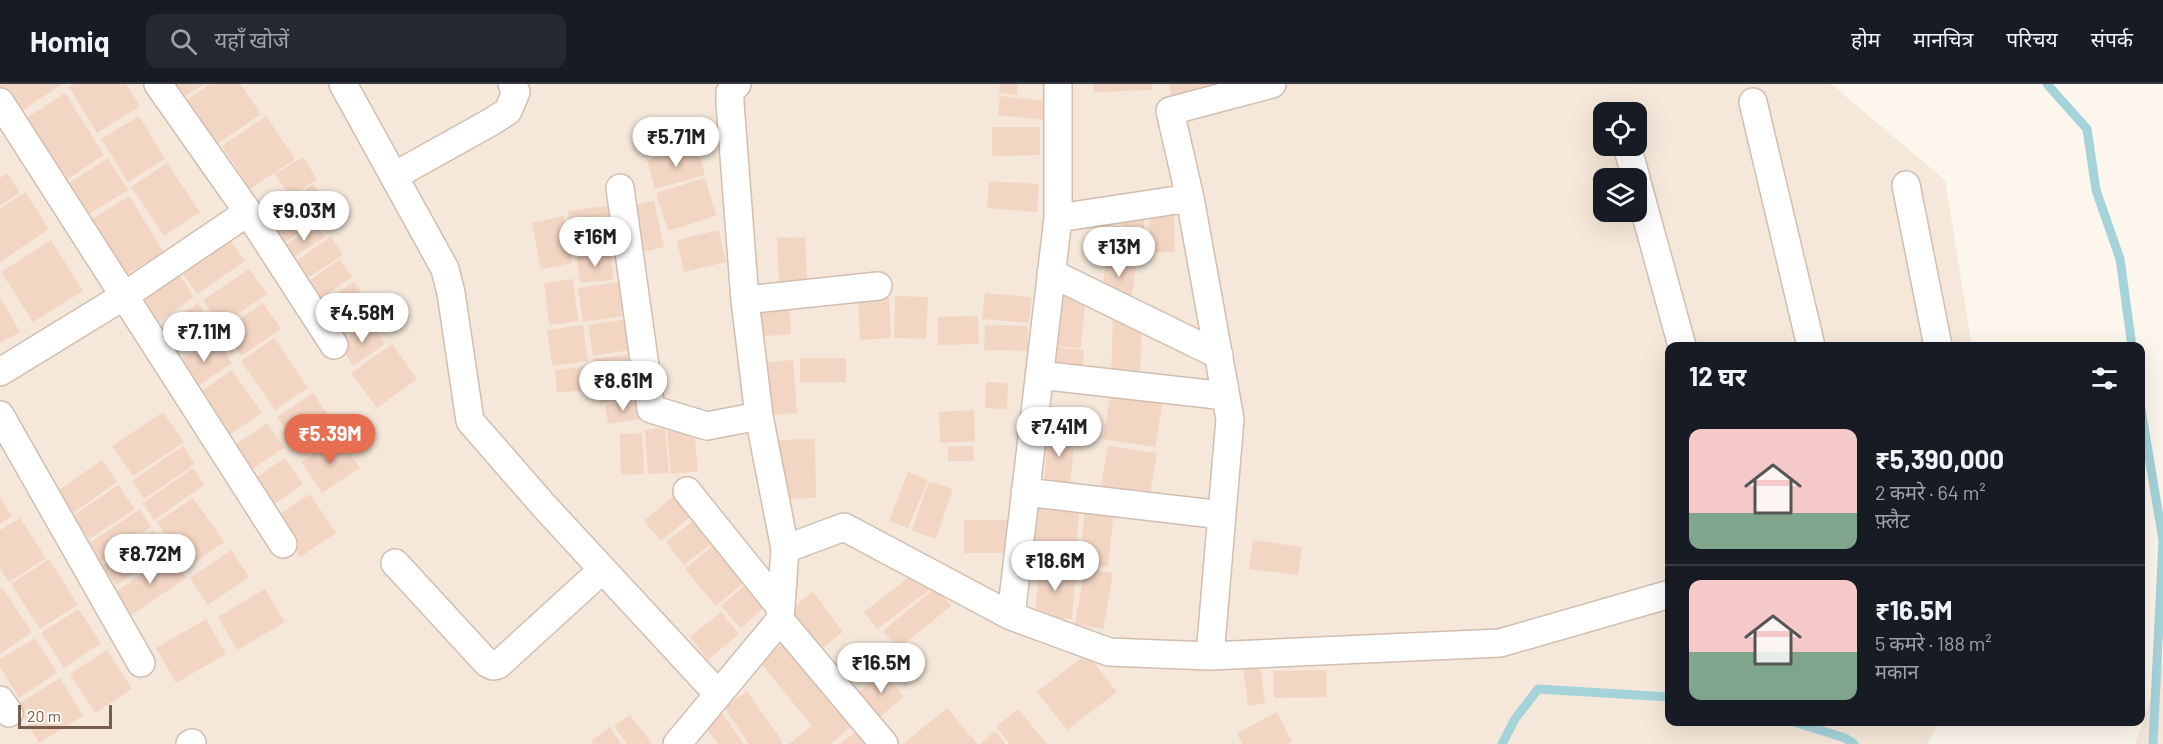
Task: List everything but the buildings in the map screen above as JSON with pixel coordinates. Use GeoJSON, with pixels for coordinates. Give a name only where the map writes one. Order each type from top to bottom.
{"type":"FeatureCollection","features":[{"type":"Feature","properties":{"kind":"street"},"geometry":{"type":"LineString","coordinates":[[158,84],[248,212],[334,345]]}},
{"type":"Feature","properties":{"kind":"street"},"geometry":{"type":"LineString","coordinates":[[343,84],[445,269],[451,293],[470,421],[602,570],[718,694]]}},
{"type":"Feature","properties":{"kind":"street"},"geometry":{"type":"LineString","coordinates":[[394,176],[508,111],[516,92],[512,84]]}},
{"type":"Feature","properties":{"kind":"street"},"geometry":{"type":"LineString","coordinates":[[677,744],[780,614],[785,549],[759,416],[745,300],[730,103],[730,92],[737,84]]}},
{"type":"Feature","properties":{"kind":"street"},"geometry":{"type":"LineString","coordinates":[[1011,616],[1058,218],[1058,84]]}},
{"type":"Feature","properties":{"kind":"street"},"geometry":{"type":"LineString","coordinates":[[1210,656],[1230,419],[1190,198],[1170,111],[1272,84]]}},
{"type":"Feature","properties":{"kind":"street"},"geometry":{"type":"LineString","coordinates":[[0,102],[283,544]]}},
{"type":"Feature","properties":{"kind":"street"},"geometry":{"type":"LineString","coordinates":[[1753,102],[1810,342]]}},
{"type":"Feature","properties":{"kind":"street"},"geometry":{"type":"LineString","coordinates":[[1906,185],[1937,342]]}},
{"type":"Feature","properties":{"kind":"street"},"geometry":{"type":"LineString","coordinates":[[620,188],[651,409],[707,426],[759,416]]}},
{"type":"Feature","properties":{"kind":"street"},"geometry":{"type":"LineString","coordinates":[[1058,218],[1190,198]]}},
{"type":"Feature","properties":{"kind":"street"},"geometry":{"type":"LineString","coordinates":[[0,372],[124,296],[248,212]]}},
{"type":"Feature","properties":{"kind":"street"},"geometry":{"type":"LineString","coordinates":[[1647,219],[1681,342]]}},
{"type":"Feature","properties":{"kind":"street"},"geometry":{"type":"LineString","coordinates":[[1052,273],[1219,355]]}},
{"type":"Feature","properties":{"kind":"street"},"geometry":{"type":"LineString","coordinates":[[745,300],[878,286]]}},
{"type":"Feature","properties":{"kind":"street"},"geometry":{"type":"LineString","coordinates":[[1040,375],[1226,396]]}},
{"type":"Feature","properties":{"kind":"street"},"geometry":{"type":"LineString","coordinates":[[0,415],[141,663]]}},
{"type":"Feature","properties":{"kind":"street"},"geometry":{"type":"LineString","coordinates":[[687,491],[780,614],[884,744]]}},
{"type":"Feature","properties":{"kind":"street"},"geometry":{"type":"LineString","coordinates":[[1026,492],[1222,515]]}},
{"type":"Feature","properties":{"kind":"street"},"geometry":{"type":"LineString","coordinates":[[785,549],[844,527],[1011,616],[1109,652],[1210,656],[1500,643],[1665,595]]}},
{"type":"Feature","properties":{"kind":"street"},"geometry":{"type":"LineString","coordinates":[[395,563],[492,666],[498,665],[602,570]]}},
{"type":"Feature","properties":{"kind":"shaded area"},"geometry":{"type":"Polygon","coordinates":[[[0,84],[1831,84],[1945,180],[1971,342],[1665,342],[1665,726],[1937,726],[1927,744],[0,744],[0,84]]]}},
{"type":"Feature","properties":{"kind":"shaded area"},"geometry":{"type":"Polygon","coordinates":[[[2163,662],[2163,744],[2135,744],[2141,726],[2145,726],[2145,715],[2163,662]]]}},
{"type":"Feature","properties":{"kind":"waterway"},"geometry":{"type":"LineString","coordinates":[[2047,84],[2087,129],[2096,190],[2120,259],[2131,342]]}},
{"type":"Feature","properties":{"kind":"waterway"},"geometry":{"type":"LineString","coordinates":[[2145,433],[2163,540],[2153,744]]}},
{"type":"Feature","properties":{"kind":"waterway"},"geometry":{"type":"LineString","coordinates":[[1502,744],[1515,719],[1538,689],[1665,697]]}},
{"type":"Feature","properties":{"kind":"waterway"},"geometry":{"type":"LineString","coordinates":[[1807,726],[1845,738],[1854,744]]}}]}
